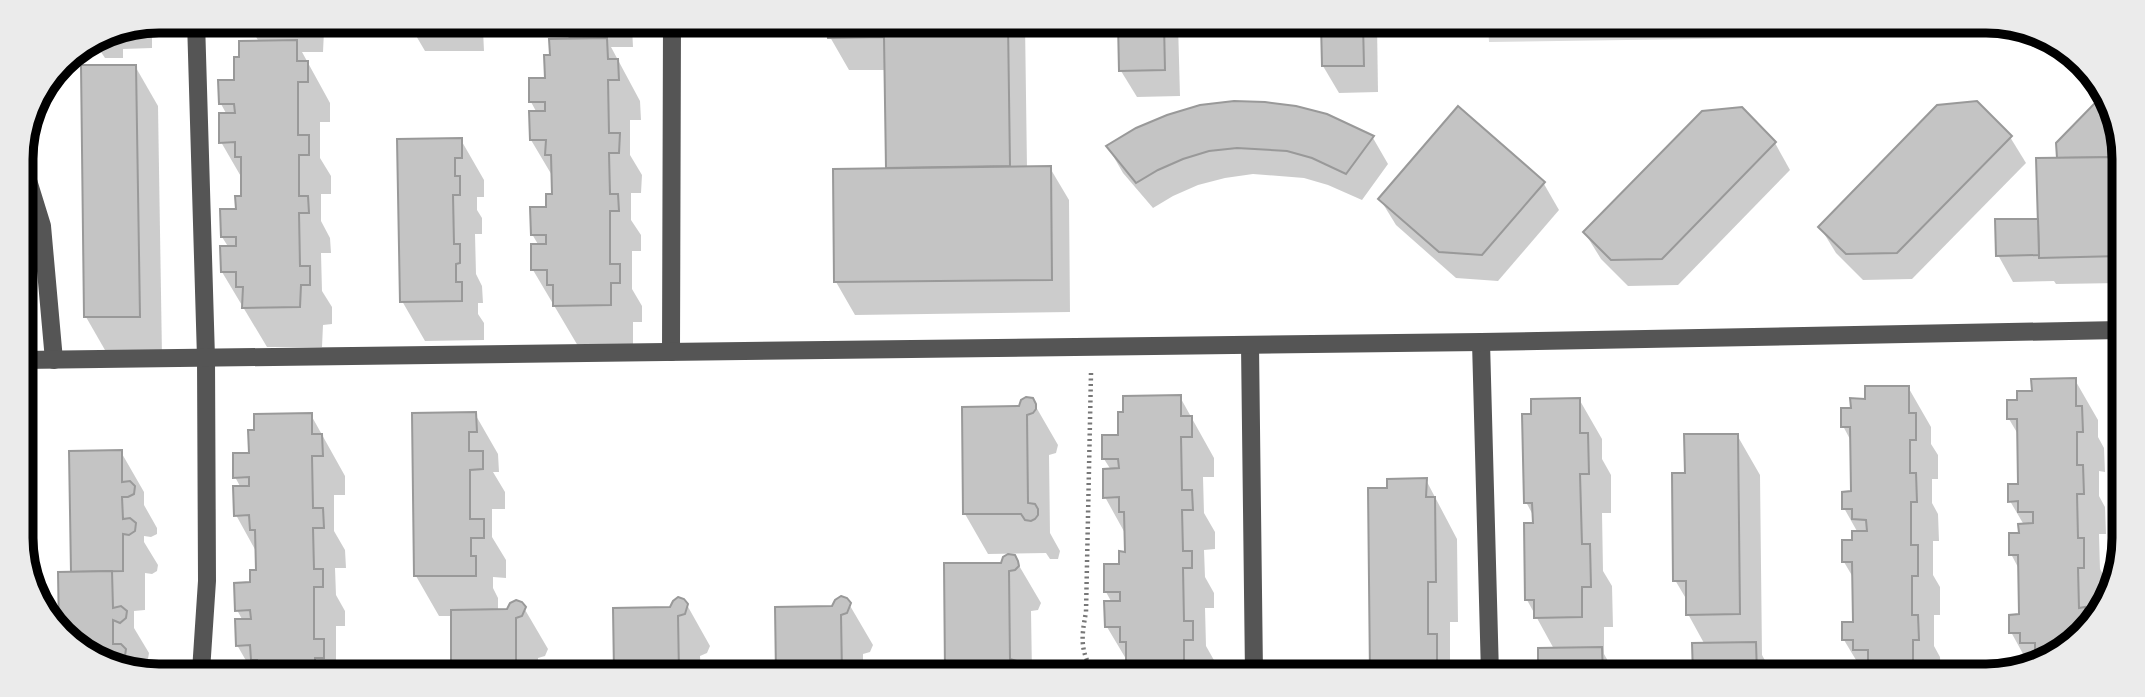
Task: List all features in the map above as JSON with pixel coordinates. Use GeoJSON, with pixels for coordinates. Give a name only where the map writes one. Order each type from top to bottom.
{"type":"FeatureCollection","features":[{"type":"Feature","properties":{"kind":"lane"},"geometry":{"type":"LineString","coordinates":[[196,34],[206,358],[207,581],[201,664]]}},
{"type":"Feature","properties":{"kind":"lane"},"geometry":{"type":"LineString","coordinates":[[671,352],[672,34]]}},
{"type":"Feature","properties":{"kind":"lane"},"geometry":{"type":"LineString","coordinates":[[34,198],[43,226],[54,360]]}},
{"type":"Feature","properties":{"kind":"lane"},"geometry":{"type":"LineString","coordinates":[[33,360],[1481,342],[2112,330]]}},
{"type":"Feature","properties":{"kind":"lane"},"geometry":{"type":"LineString","coordinates":[[1481,342],[1490,663]]}},
{"type":"Feature","properties":{"kind":"lane"},"geometry":{"type":"LineString","coordinates":[[1250,345],[1254,663]]}},
{"type":"Feature","properties":{"kind":"path"},"geometry":{"type":"LineString","coordinates":[[1088,663],[1082,635],[1086,612],[1091,347]]}},
{"type":"Feature","properties":{"kind":"shaded area"},"geometry":{"type":"Polygon","coordinates":[[[1489,33],[2004,34],[1489,42],[1489,33]]]}},
{"type":"Feature","properties":{"kind":"building"},"geometry":{"type":"Polygon","coordinates":[[[1118,33],[1164,33],[1165,70],[1119,71],[1118,33]]]}},
{"type":"Feature","properties":{"kind":"building"},"geometry":{"type":"Polygon","coordinates":[[[1321,33],[1363,33],[1364,66],[1322,66],[1321,33]]]}},
{"type":"Feature","properties":{"kind":"building"},"geometry":{"type":"Polygon","coordinates":[[[827,34],[1008,34],[1010,166],[886,168],[884,37],[828,38],[827,34]]]}},
{"type":"Feature","properties":{"kind":"building"},"geometry":{"type":"Polygon","coordinates":[[[607,38],[608,59],[618,59],[619,80],[608,80],[609,133],[620,133],[619,153],[609,153],[610,194],[618,194],[619,211],[610,211],[610,264],[620,264],[620,283],[611,283],[611,305],[553,306],[553,285],[547,285],[547,270],[531,270],[531,244],[546,244],[546,235],[531,235],[530,207],[546,207],[546,194],[552,194],[551,155],[545,155],[546,140],[530,140],[529,111],[545,111],[545,102],[529,102],[529,78],[545,78],[544,55],[550,55],[549,39],[607,38]]]}},
{"type":"Feature","properties":{"kind":"building"},"geometry":{"type":"Polygon","coordinates":[[[297,40],[297,61],[308,61],[308,82],[298,82],[298,135],[309,135],[309,155],[299,155],[299,196],[308,196],[309,213],[299,213],[300,266],[310,266],[310,285],[301,285],[300,307],[242,308],[243,287],[236,287],[236,272],[221,272],[220,246],[236,246],[236,237],[221,237],[220,209],[236,209],[235,196],[241,196],[241,157],[235,157],[235,142],[219,143],[219,113],[235,113],[234,104],[219,104],[218,80],[234,80],[234,57],[239,57],[239,41],[297,40]]]}},
{"type":"Feature","properties":{"kind":"building"},"geometry":{"type":"Polygon","coordinates":[[[81,65],[136,65],[140,317],[84,317],[81,65]]]}},
{"type":"Feature","properties":{"kind":"building"},"geometry":{"type":"Polygon","coordinates":[[[1234,101],[1296,106],[1327,114],[1374,136],[1346,174],[1312,158],[1287,151],[1237,148],[1209,151],[1183,159],[1136,183],[1106,146],[1136,128],[1167,115],[1200,105],[1234,101]]]}},
{"type":"Feature","properties":{"kind":"building"},"geometry":{"type":"Polygon","coordinates":[[[1977,101],[2012,136],[1897,253],[1846,254],[1818,227],[1937,105],[1977,101]]]}},
{"type":"Feature","properties":{"kind":"building"},"geometry":{"type":"Polygon","coordinates":[[[2094,104],[2099,104],[2109,135],[2112,157],[2057,158],[2056,143],[2094,104]]]}},
{"type":"Feature","properties":{"kind":"building"},"geometry":{"type":"Polygon","coordinates":[[[1458,106],[1545,182],[1482,255],[1439,252],[1378,199],[1458,106]]]}},
{"type":"Feature","properties":{"kind":"building"},"geometry":{"type":"Polygon","coordinates":[[[1742,107],[1776,142],[1662,259],[1611,260],[1583,232],[1702,111],[1742,107]]]}},
{"type":"Feature","properties":{"kind":"building"},"geometry":{"type":"Polygon","coordinates":[[[462,138],[462,158],[455,158],[455,176],[460,176],[460,195],[453,195],[454,244],[460,244],[456,282],[462,282],[462,301],[400,302],[397,139],[462,138]]]}},
{"type":"Feature","properties":{"kind":"building"},"geometry":{"type":"Polygon","coordinates":[[[2112,157],[2112,256],[2039,258],[2036,158],[2112,157]]]}},
{"type":"Feature","properties":{"kind":"building"},"geometry":{"type":"Polygon","coordinates":[[[1051,166],[1052,280],[834,282],[833,169],[1051,166]]]}},
{"type":"Feature","properties":{"kind":"building"},"geometry":{"type":"Polygon","coordinates":[[[1995,219],[2038,219],[2039,255],[1996,256],[1995,219]]]}},
{"type":"Feature","properties":{"kind":"building"},"geometry":{"type":"Polygon","coordinates":[[[2076,378],[2076,406],[2082,406],[2083,432],[2077,432],[2077,465],[2083,465],[2084,494],[2077,494],[2078,538],[2084,538],[2084,568],[2078,568],[2079,608],[2085,607],[2085,614],[2069,632],[2035,654],[2035,643],[2020,643],[2020,633],[2009,633],[2009,615],[2019,614],[2018,555],[2009,555],[2009,533],[2019,533],[2018,524],[2033,523],[2033,512],[2018,512],[2018,501],[2008,502],[2008,484],[2018,484],[2017,419],[2007,419],[2007,400],[2017,400],[2017,391],[2032,391],[2031,379],[2076,378]]]}},
{"type":"Feature","properties":{"kind":"building"},"geometry":{"type":"Polygon","coordinates":[[[1865,386],[1909,386],[1909,413],[1916,413],[1916,440],[1910,440],[1910,473],[1916,473],[1917,502],[1911,502],[1911,545],[1918,545],[1918,576],[1912,576],[1912,615],[1918,615],[1919,640],[1913,640],[1913,662],[1868,663],[1868,650],[1853,650],[1853,640],[1842,640],[1842,622],[1853,622],[1852,562],[1842,562],[1842,540],[1852,540],[1852,531],[1867,531],[1866,520],[1852,519],[1852,509],[1842,509],[1842,492],[1851,491],[1850,427],[1841,427],[1841,408],[1851,408],[1850,398],[1865,399],[1865,386]]]}},
{"type":"Feature","properties":{"kind":"building"},"geometry":{"type":"Polygon","coordinates":[[[1181,395],[1181,416],[1192,416],[1192,437],[1181,437],[1182,490],[1192,490],[1193,510],[1182,510],[1183,551],[1192,551],[1192,568],[1183,568],[1184,621],[1193,621],[1193,640],[1184,640],[1184,662],[1126,663],[1126,642],[1120,642],[1120,627],[1105,627],[1104,601],[1120,601],[1120,592],[1104,592],[1104,564],[1119,564],[1119,551],[1125,552],[1124,512],[1119,512],[1119,497],[1103,498],[1103,469],[1119,468],[1118,459],[1102,459],[1102,435],[1118,435],[1118,412],[1123,412],[1123,396],[1181,395]]]}},
{"type":"Feature","properties":{"kind":"building"},"geometry":{"type":"Polygon","coordinates":[[[1026,397],[1033,398],[1036,404],[1033,413],[1027,415],[1028,503],[1035,504],[1038,515],[1031,521],[1025,520],[1021,514],[963,514],[962,407],[1019,406],[1021,400],[1026,397]]]}},
{"type":"Feature","properties":{"kind":"building"},"geometry":{"type":"Polygon","coordinates":[[[1580,398],[1580,433],[1588,433],[1589,474],[1580,474],[1582,544],[1590,544],[1591,587],[1582,587],[1582,617],[1534,618],[1534,600],[1525,600],[1524,523],[1533,523],[1532,503],[1524,503],[1522,414],[1531,414],[1531,399],[1580,398]]]}},
{"type":"Feature","properties":{"kind":"building"},"geometry":{"type":"Polygon","coordinates":[[[476,412],[477,432],[469,432],[469,451],[483,451],[483,469],[470,470],[470,519],[484,519],[484,538],[471,538],[471,556],[476,556],[476,576],[414,576],[412,413],[476,412]]]}},
{"type":"Feature","properties":{"kind":"building"},"geometry":{"type":"Polygon","coordinates":[[[312,413],[312,434],[322,434],[323,456],[312,456],[313,508],[323,508],[324,528],[313,528],[314,569],[323,569],[323,587],[314,587],[314,639],[324,639],[324,658],[315,658],[315,664],[257,664],[257,660],[251,660],[250,645],[236,646],[235,619],[251,619],[250,610],[235,611],[234,583],[250,582],[250,570],[256,570],[255,530],[250,530],[249,515],[234,516],[233,486],[249,486],[249,477],[233,478],[233,453],[249,453],[248,430],[254,430],[254,414],[312,413]]]}},
{"type":"Feature","properties":{"kind":"building"},"geometry":{"type":"Polygon","coordinates":[[[1684,434],[1738,434],[1740,614],[1686,615],[1686,581],[1673,581],[1672,473],[1685,473],[1684,434]]]}},
{"type":"Feature","properties":{"kind":"building"},"geometry":{"type":"Polygon","coordinates":[[[122,450],[122,482],[130,481],[135,486],[134,494],[122,497],[123,519],[130,518],[136,523],[135,531],[129,535],[123,534],[123,571],[71,572],[69,451],[122,450]]]}},
{"type":"Feature","properties":{"kind":"building"},"geometry":{"type":"Polygon","coordinates":[[[1427,478],[1426,497],[1435,497],[1436,582],[1428,582],[1428,634],[1437,634],[1437,663],[1370,663],[1368,488],[1387,488],[1387,479],[1427,478]]]}},
{"type":"Feature","properties":{"kind":"building"},"geometry":{"type":"Polygon","coordinates":[[[1008,554],[1015,555],[1019,566],[1009,571],[1010,659],[1018,664],[945,664],[944,563],[1001,563],[1003,557],[1008,554]]]}},
{"type":"Feature","properties":{"kind":"building"},"geometry":{"type":"Polygon","coordinates":[[[112,571],[113,608],[121,606],[127,611],[126,618],[120,623],[113,620],[113,644],[121,644],[126,649],[125,656],[123,658],[96,647],[65,621],[59,613],[58,572],[112,571]]]}},
{"type":"Feature","properties":{"kind":"building"},"geometry":{"type":"Polygon","coordinates":[[[841,596],[851,603],[847,613],[841,615],[842,664],[776,664],[775,607],[832,606],[841,596]]]}},
{"type":"Feature","properties":{"kind":"building"},"geometry":{"type":"Polygon","coordinates":[[[678,597],[688,604],[685,614],[678,616],[679,664],[614,664],[613,608],[670,607],[678,597]]]}},
{"type":"Feature","properties":{"kind":"building"},"geometry":{"type":"Polygon","coordinates":[[[516,600],[526,607],[522,616],[516,618],[516,664],[451,664],[451,610],[507,609],[510,603],[516,600]]]}},
{"type":"Feature","properties":{"kind":"building"},"geometry":{"type":"Polygon","coordinates":[[[1756,642],[1757,663],[1693,663],[1692,643],[1756,642]]]}},
{"type":"Feature","properties":{"kind":"building"},"geometry":{"type":"Polygon","coordinates":[[[1602,647],[1603,663],[1538,663],[1538,648],[1602,647]]]}}]}
